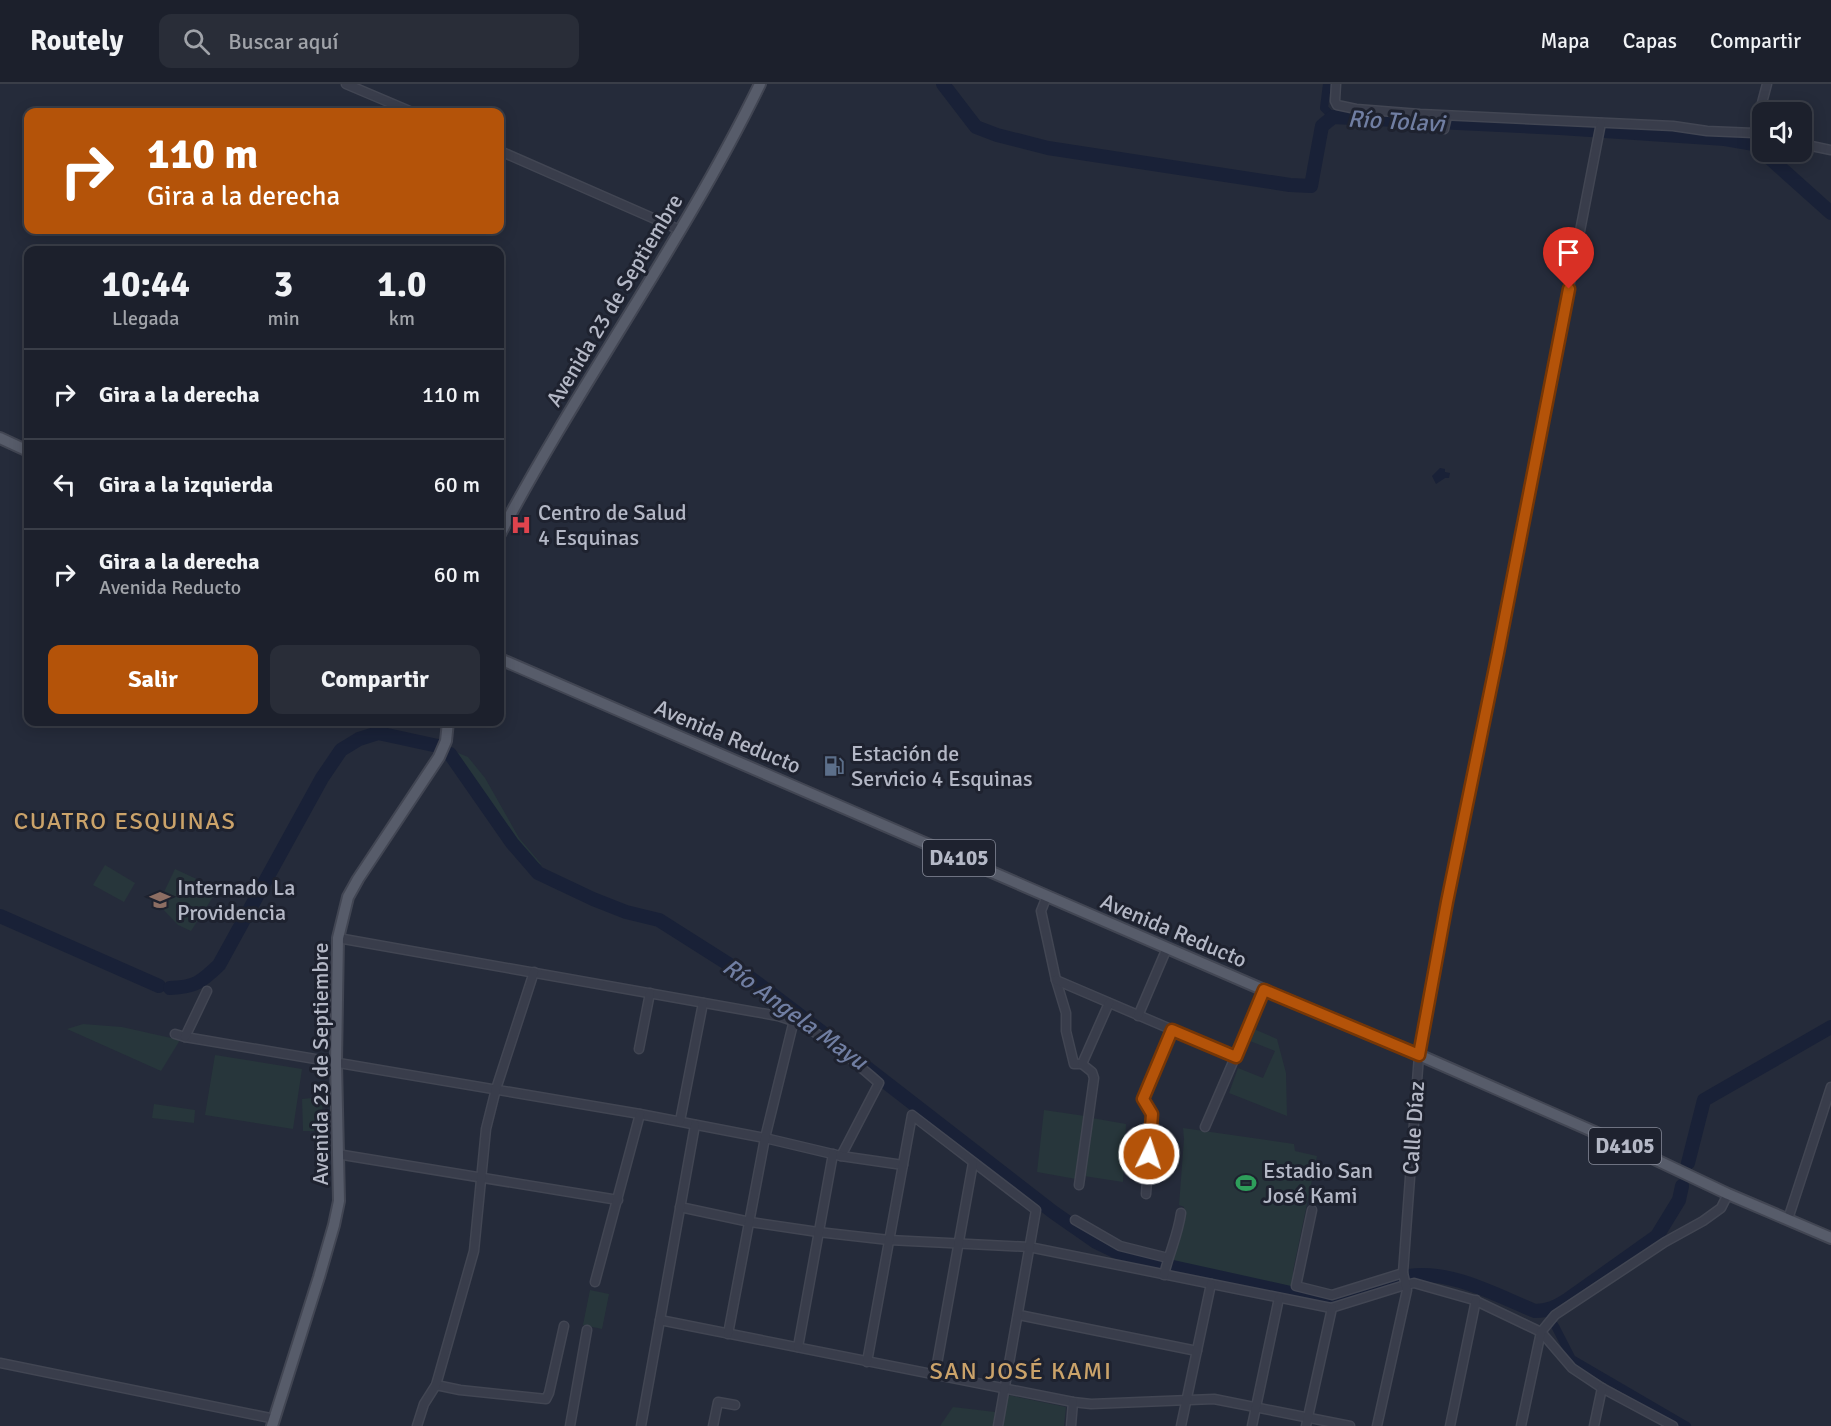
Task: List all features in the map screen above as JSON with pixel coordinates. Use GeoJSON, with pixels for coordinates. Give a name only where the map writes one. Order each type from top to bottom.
{"type":"FeatureCollection","features":[{"type":"Feature","properties":{"kind":"main road","name":"Avenida 23 de Septiembre"},"geometry":{"type":"LineString","coordinates":[[504,527],[537,465],[680,230],[741,124],[760,84]]}},
{"type":"Feature","properties":{"kind":"main road"},"geometry":{"type":"LineString","coordinates":[[0,438],[24,449]]}},
{"type":"Feature","properties":{"kind":"main road","name":"Avenida Reducto"},"geometry":{"type":"LineString","coordinates":[[504,661],[1419,1055],[1831,1239]]}},
{"type":"Feature","properties":{"kind":"main road","name":"Avenida 23 de Septiembre"},"geometry":{"type":"LineString","coordinates":[[273,1422],[334,1225],[339,1201],[336,1062],[338,938],[348,897],[439,757],[446,741],[448,726]]}},
{"type":"Feature","properties":{"kind":"street"},"geometry":{"type":"LineString","coordinates":[[346,84],[403,108]]}},
{"type":"Feature","properties":{"kind":"street"},"geometry":{"type":"LineString","coordinates":[[1336,84],[1335,101],[1342,107],[1446,122],[1600,130],[1673,126],[1752,134]]}},
{"type":"Feature","properties":{"kind":"street"},"geometry":{"type":"LineString","coordinates":[[1764,102],[1767,84]]}},
{"type":"Feature","properties":{"kind":"street","name":"Calle Díaz"},"geometry":{"type":"LineString","coordinates":[[1377,1426],[1407,1290],[1403,1273],[1419,1055],[1447,902],[1600,130]]}},
{"type":"Feature","properties":{"kind":"street"},"geometry":{"type":"LineString","coordinates":[[1812,146],[1831,150]]}},
{"type":"Feature","properties":{"kind":"street"},"geometry":{"type":"LineString","coordinates":[[504,153],[680,230]]}},
{"type":"Feature","properties":{"kind":"street"},"geometry":{"type":"LineString","coordinates":[[1047,896],[1041,911],[1056,980],[1066,1013],[1066,1031],[1074,1064],[1082,1064],[1092,1072],[1094,1078],[1079,1185]]}},
{"type":"Feature","properties":{"kind":"street"},"geometry":{"type":"LineString","coordinates":[[338,938],[794,1020],[838,1049],[879,1083],[837,1155],[818,1232],[798,1347]]}},
{"type":"Feature","properties":{"kind":"street"},"geometry":{"type":"LineString","coordinates":[[1138,1016],[1167,948]]}},
{"type":"Feature","properties":{"kind":"street"},"geometry":{"type":"LineString","coordinates":[[417,1426],[424,1404],[436,1385],[474,1251],[486,1129],[496,1089],[534,972]]}},
{"type":"Feature","properties":{"kind":"street"},"geometry":{"type":"LineString","coordinates":[[1056,980],[1236,1057]]}},
{"type":"Feature","properties":{"kind":"street"},"geometry":{"type":"LineString","coordinates":[[1205,1128],[1264,990]]}},
{"type":"Feature","properties":{"kind":"street"},"geometry":{"type":"LineString","coordinates":[[185,1037],[207,991]]}},
{"type":"Feature","properties":{"kind":"street"},"geometry":{"type":"LineString","coordinates":[[639,1049],[651,993]]}},
{"type":"Feature","properties":{"kind":"street"},"geometry":{"type":"LineString","coordinates":[[680,1121],[703,1003]]}},
{"type":"Feature","properties":{"kind":"street"},"geometry":{"type":"LineString","coordinates":[[1082,1064],[1109,1003]]}},
{"type":"Feature","properties":{"kind":"street"},"geometry":{"type":"LineString","coordinates":[[728,1334],[765,1138],[794,1020]]}},
{"type":"Feature","properties":{"kind":"street"},"geometry":{"type":"LineString","coordinates":[[1146,1194],[1152,1114],[1143,1099],[1172,1030]]}},
{"type":"Feature","properties":{"kind":"street"},"geometry":{"type":"LineString","coordinates":[[175,1034],[680,1121],[837,1155],[903,1165]]}},
{"type":"Feature","properties":{"kind":"street"},"geometry":{"type":"LineString","coordinates":[[1788,1219],[1831,1087]]}},
{"type":"Feature","properties":{"kind":"street"},"geometry":{"type":"LineString","coordinates":[[595,1282],[640,1114]]}},
{"type":"Feature","properties":{"kind":"street"},"geometry":{"type":"LineString","coordinates":[[867,1362],[912,1115],[1036,1210],[998,1426]]}},
{"type":"Feature","properties":{"kind":"street"},"geometry":{"type":"LineString","coordinates":[[641,1426],[695,1125]]}},
{"type":"Feature","properties":{"kind":"street"},"geometry":{"type":"LineString","coordinates":[[338,1154],[618,1200]]}},
{"type":"Feature","properties":{"kind":"street"},"geometry":{"type":"LineString","coordinates":[[935,1375],[974,1163]]}},
{"type":"Feature","properties":{"kind":"street"},"geometry":{"type":"LineString","coordinates":[[1521,1426],[1541,1332],[1556,1315],[1665,1242],[1703,1221],[1721,1208],[1728,1194]]}},
{"type":"Feature","properties":{"kind":"street"},"geometry":{"type":"LineString","coordinates":[[680,1207],[750,1222],[818,1232],[889,1240],[1029,1247],[1332,1308],[1414,1284],[1476,1300],[1541,1332],[1572,1368],[1602,1388],[1670,1425]]}},
{"type":"Feature","properties":{"kind":"street"},"geometry":{"type":"LineString","coordinates":[[1312,1210],[1296,1286],[1332,1295],[1403,1273]]}},
{"type":"Feature","properties":{"kind":"street"},"geometry":{"type":"LineString","coordinates":[[1164,1275],[1167,1258],[1178,1232],[1181,1213]]}},
{"type":"Feature","properties":{"kind":"street"},"geometry":{"type":"LineString","coordinates":[[1075,1220],[1120,1246],[1167,1258]]}},
{"type":"Feature","properties":{"kind":"street"},"geometry":{"type":"LineString","coordinates":[[1181,1426],[1211,1284]]}},
{"type":"Feature","properties":{"kind":"street"},"geometry":{"type":"LineString","coordinates":[[1252,1426],[1280,1298]]}},
{"type":"Feature","properties":{"kind":"street"},"geometry":{"type":"LineString","coordinates":[[1450,1426],[1476,1300]]}},
{"type":"Feature","properties":{"kind":"street"},"geometry":{"type":"LineString","coordinates":[[1307,1422],[1332,1308]]}},
{"type":"Feature","properties":{"kind":"street"},"geometry":{"type":"LineString","coordinates":[[1018,1315],[1197,1351]]}},
{"type":"Feature","properties":{"kind":"street"},"geometry":{"type":"LineString","coordinates":[[660,1320],[1073,1402],[1091,1404],[1214,1399],[1256,1407],[1307,1422],[1350,1426]]}},
{"type":"Feature","properties":{"kind":"street"},"geometry":{"type":"LineString","coordinates":[[436,1385],[460,1390],[546,1399],[564,1326]]}},
{"type":"Feature","properties":{"kind":"street"},"geometry":{"type":"LineString","coordinates":[[570,1426],[587,1330]]}},
{"type":"Feature","properties":{"kind":"street"},"geometry":{"type":"LineString","coordinates":[[0,1363],[273,1422]]}},
{"type":"Feature","properties":{"kind":"street"},"geometry":{"type":"LineString","coordinates":[[1594,1426],[1602,1388]]}},
{"type":"Feature","properties":{"kind":"street"},"geometry":{"type":"LineString","coordinates":[[713,1426],[718,1402],[735,1405]]}},
{"type":"Feature","properties":{"kind":"street"},"geometry":{"type":"LineString","coordinates":[[1071,1426],[1073,1402]]}},
{"type":"Feature","properties":{"kind":"shaded area"},"geometry":{"type":"Polygon","coordinates":[[[451,750],[468,757],[485,778],[519,838],[542,865],[526,854],[513,838],[451,750]]]}},
{"type":"Feature","properties":{"kind":"shaded area"},"geometry":{"type":"Polygon","coordinates":[[[105,865],[135,883],[124,902],[93,885],[105,865]]]}},
{"type":"Feature","properties":{"kind":"shaded area"},"geometry":{"type":"Polygon","coordinates":[[[175,869],[218,889],[191,931],[178,925],[160,906],[175,869]]]}},
{"type":"Feature","properties":{"kind":"shaded area"},"geometry":{"type":"Polygon","coordinates":[[[83,1024],[122,1027],[180,1040],[161,1071],[67,1029],[83,1024]]]}},
{"type":"Feature","properties":{"kind":"shaded area"},"geometry":{"type":"Polygon","coordinates":[[[1254,1029],[1277,1039],[1286,1073],[1287,1116],[1229,1093],[1238,1068],[1263,1078],[1275,1051],[1250,1041],[1254,1029]]]}},
{"type":"Feature","properties":{"kind":"shaded area"},"geometry":{"type":"Polygon","coordinates":[[[215,1055],[302,1069],[293,1129],[205,1115],[215,1055]]]}},
{"type":"Feature","properties":{"kind":"shaded area"},"geometry":{"type":"Polygon","coordinates":[[[322,1097],[323,1131],[303,1131],[302,1099],[322,1097]]]}},
{"type":"Feature","properties":{"kind":"shaded area"},"geometry":{"type":"Polygon","coordinates":[[[154,1104],[195,1110],[194,1123],[152,1118],[154,1104]]]}},
{"type":"Feature","properties":{"kind":"shaded area"},"geometry":{"type":"Polygon","coordinates":[[[1044,1110],[1085,1116],[1076,1179],[1037,1172],[1044,1110]]]}},
{"type":"Feature","properties":{"kind":"shaded area"},"geometry":{"type":"Polygon","coordinates":[[[1092,1118],[1126,1124],[1123,1182],[1084,1176],[1092,1118]]]}},
{"type":"Feature","properties":{"kind":"shaded area","name":"Estadio San José Kami"},"geometry":{"type":"Polygon","coordinates":[[[1183,1128],[1294,1144],[1295,1151],[1317,1156],[1293,1271],[1293,1288],[1300,1292],[1299,1299],[1168,1272],[1177,1246],[1184,1207],[1179,1205],[1183,1128]]]}},
{"type":"Feature","properties":{"kind":"shaded area"},"geometry":{"type":"Polygon","coordinates":[[[590,1290],[609,1294],[602,1329],[583,1325],[590,1290]]]}},
{"type":"Feature","properties":{"kind":"shaded area"},"geometry":{"type":"Polygon","coordinates":[[[1008,1395],[1066,1407],[1064,1426],[1002,1426],[1008,1395]]]}},
{"type":"Feature","properties":{"kind":"shaded area"},"geometry":{"type":"Polygon","coordinates":[[[953,1407],[995,1412],[994,1426],[940,1426],[953,1407]]]}},
{"type":"Feature","properties":{"kind":"water"},"geometry":{"type":"Polygon","coordinates":[[[1440,468],[1450,473],[1449,478],[1436,484],[1432,476],[1440,468]]]}},
{"type":"Feature","properties":{"kind":"waterway","name":"Río Tolavi"},"geometry":{"type":"LineString","coordinates":[[943,84],[976,127],[997,135],[1048,148],[1290,185],[1311,186],[1322,126],[1333,117],[1725,139],[1754,144],[1831,213]]}},
{"type":"Feature","properties":{"kind":"waterway"},"geometry":{"type":"LineString","coordinates":[[1327,84],[1324,108],[1333,117]]}},
{"type":"Feature","properties":{"kind":"waterway","name":"Río Angela Mayu"},"geometry":{"type":"LineString","coordinates":[[170,988],[198,982],[219,965],[322,778],[341,750],[359,739],[378,733],[438,746]]}},
{"type":"Feature","properties":{"kind":"waterway","name":"Río Angela Mayu"},"geometry":{"type":"LineString","coordinates":[[450,754],[512,843],[538,873],[626,912],[659,920],[752,979],[835,1042]]}},
{"type":"Feature","properties":{"kind":"waterway","name":"Río Angela Mayu"},"geometry":{"type":"LineString","coordinates":[[0,916],[159,986]]}},
{"type":"Feature","properties":{"kind":"waterway","name":"Río Angela Mayu"},"geometry":{"type":"LineString","coordinates":[[1688,1163],[1704,1100],[1831,1027]]}},
{"type":"Feature","properties":{"kind":"waterway","name":"Río Angela Mayu"},"geometry":{"type":"LineString","coordinates":[[857,1060],[1053,1212],[1096,1242],[1127,1257],[1158,1263]]}},
{"type":"Feature","properties":{"kind":"waterway","name":"Río Angela Mayu"},"geometry":{"type":"LineString","coordinates":[[1409,1276],[1441,1276],[1474,1285],[1535,1311],[1552,1308],[1567,1300],[1657,1236],[1679,1200],[1682,1186]]}},
{"type":"Feature","properties":{"kind":"waterway","name":"Río Angela Mayu"},"geometry":{"type":"LineString","coordinates":[[1173,1267],[1331,1302],[1397,1280]]}},
{"type":"Feature","properties":{"kind":"waterway"},"geometry":{"type":"LineString","coordinates":[[1555,1326],[1572,1359],[1687,1426]]}},
{"type":"Feature","properties":{"kind":"place","name":"Centro de Salud 4 Esquinas"},"geometry":{"type":"Point","coordinates":[521,525]}},
{"type":"Feature","properties":{"kind":"place","name":"Estación de Servicio 4 Esquinas"},"geometry":{"type":"Point","coordinates":[834,766]}},
{"type":"Feature","properties":{"kind":"place","name":"Internado La Providencia"},"geometry":{"type":"Point","coordinates":[160,900]}},
{"type":"Feature","properties":{"kind":"place","name":"Estadio San José Kami"},"geometry":{"type":"Point","coordinates":[1246,1183]}},
{"type":"Feature","properties":{"kind":"district","name":"CUATRO ESQUINAS"},"geometry":{"type":"Point","coordinates":[125,821]}},
{"type":"Feature","properties":{"kind":"district","name":"SAN JOSÉ KAMI"},"geometry":{"type":"Point","coordinates":[1021,1371]}},
{"type":"Feature","properties":{"kind":"route"},"geometry":{"type":"LineString","coordinates":[[1149,1154],[1152,1114],[1143,1099],[1172,1030],[1236,1057],[1264,990],[1419,1055],[1447,902],[1569,289]]}}]}
